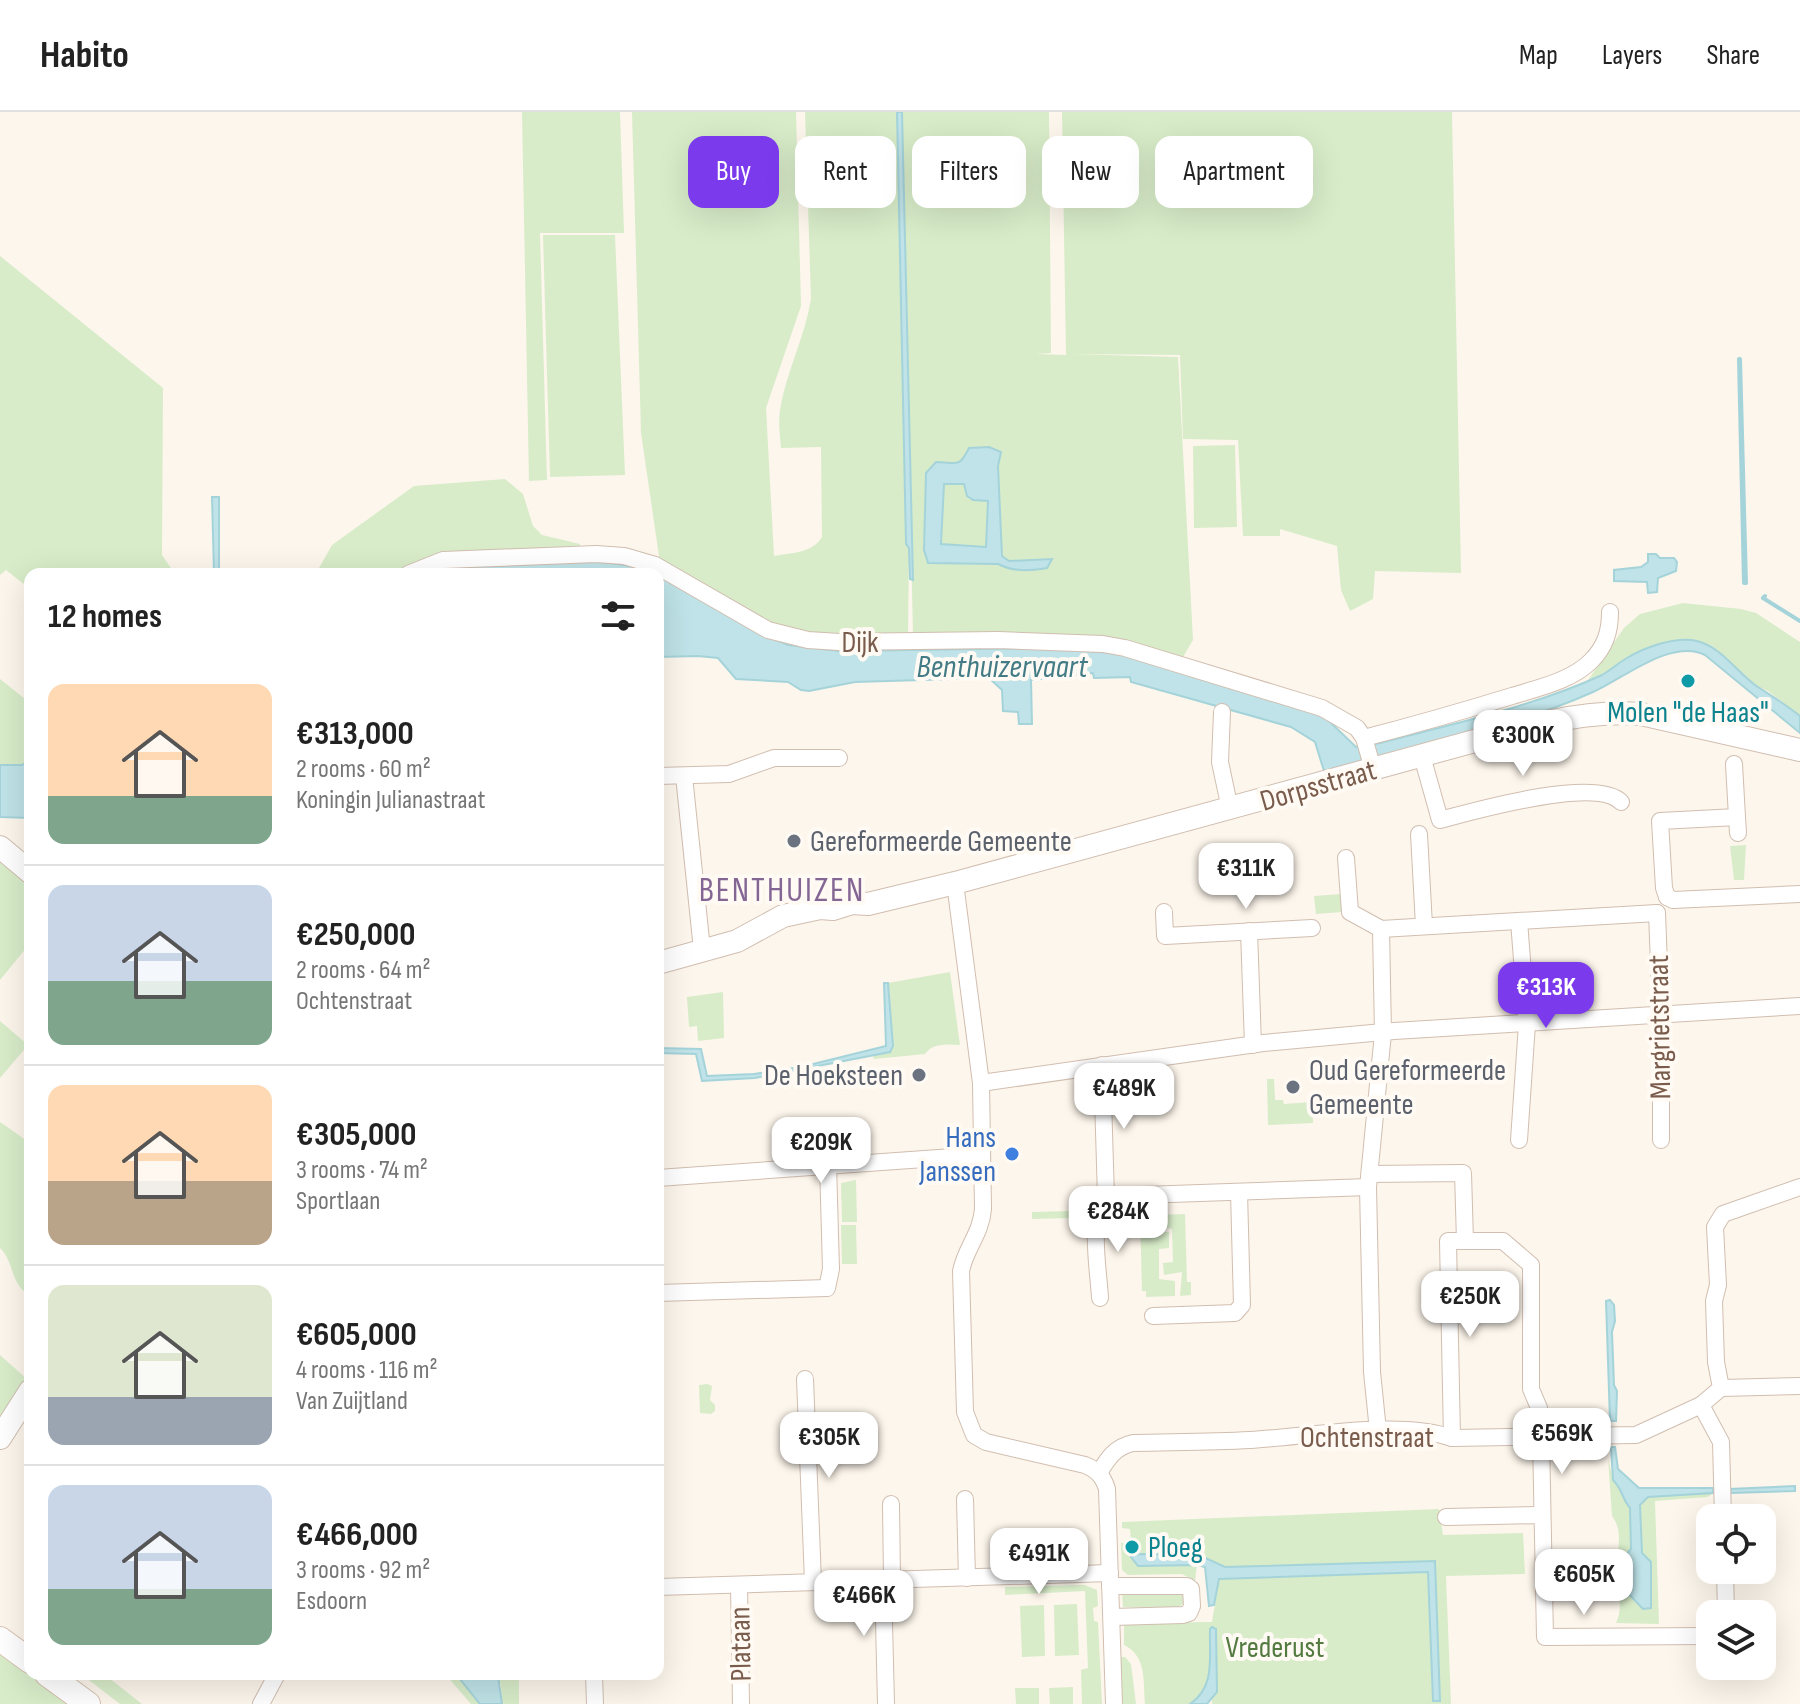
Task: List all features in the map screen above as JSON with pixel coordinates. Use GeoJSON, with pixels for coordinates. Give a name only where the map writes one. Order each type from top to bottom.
{"type":"FeatureCollection","features":[{"type":"Feature","properties":{"kind":"main road"},"geometry":{"type":"LineString","coordinates":[[0,1639],[24,1657]]}},
{"type":"Feature","properties":{"kind":"main road"},"geometry":{"type":"LineString","coordinates":[[55,1680],[88,1704]]}},
{"type":"Feature","properties":{"kind":"street","name":"Dijk"},"geometry":{"type":"LineString","coordinates":[[423,568],[443,560],[583,554],[624,556],[660,568]]}},
{"type":"Feature","properties":{"kind":"street","name":"Dijk"},"geometry":{"type":"LineString","coordinates":[[664,570],[750,621],[787,636],[839,642],[998,640],[1103,644],[1297,699],[1345,720],[1368,753]]}},
{"type":"Feature","properties":{"kind":"street"},"geometry":{"type":"LineString","coordinates":[[1368,753],[1458,713],[1551,684],[1572,674],[1590,662],[1604,644],[1610,631],[1610,612]]}},
{"type":"Feature","properties":{"kind":"street"},"geometry":{"type":"LineString","coordinates":[[1222,712],[1220,762],[1230,809]]}},
{"type":"Feature","properties":{"kind":"street","name":"Dorpsstraat"},"geometry":{"type":"LineString","coordinates":[[664,961],[737,941],[783,916],[852,903],[868,904],[1230,809],[1368,753],[1422,756],[1537,724],[1618,712],[1666,719],[1800,750]]}},
{"type":"Feature","properties":{"kind":"street"},"geometry":{"type":"LineString","coordinates":[[1422,756],[1440,820],[1530,797],[1603,793],[1621,802]]}},
{"type":"Feature","properties":{"kind":"street"},"geometry":{"type":"LineString","coordinates":[[664,776],[729,774],[774,758],[839,758]]}},
{"type":"Feature","properties":{"kind":"street"},"geometry":{"type":"LineString","coordinates":[[1734,764],[1737,825],[1660,821],[1667,897],[1673,900],[1800,894]]}},
{"type":"Feature","properties":{"kind":"street"},"geometry":{"type":"LineString","coordinates":[[684,776],[702,950]]}},
{"type":"Feature","properties":{"kind":"street"},"geometry":{"type":"LineString","coordinates":[[1419,834],[1424,926]]}},
{"type":"Feature","properties":{"kind":"street"},"geometry":{"type":"LineString","coordinates":[[0,847],[24,867]]}},
{"type":"Feature","properties":{"kind":"street"},"geometry":{"type":"LineString","coordinates":[[1346,858],[1350,912],[1381,929],[1657,913],[1667,897]]}},
{"type":"Feature","properties":{"kind":"street"},"geometry":{"type":"LineString","coordinates":[[955,883],[981,1083],[982,1220],[981,1228],[964,1254],[961,1271],[965,1412],[974,1435],[986,1442],[1085,1465],[1099,1473],[1107,1489],[1114,1704]]}},
{"type":"Feature","properties":{"kind":"street"},"geometry":{"type":"LineString","coordinates":[[1164,912],[1165,936],[1312,928]]}},
{"type":"Feature","properties":{"kind":"street","name":"Margrietstraat"},"geometry":{"type":"LineString","coordinates":[[1657,913],[1661,1140]]}},
{"type":"Feature","properties":{"kind":"street"},"geometry":{"type":"LineString","coordinates":[[1519,921],[1527,1024],[1519,1140]]}},
{"type":"Feature","properties":{"kind":"street"},"geometry":{"type":"LineString","coordinates":[[1378,1431],[1372,1372],[1369,1180],[1383,1033],[1381,929]]}},
{"type":"Feature","properties":{"kind":"street"},"geometry":{"type":"LineString","coordinates":[[1249,931],[1253,1045]]}},
{"type":"Feature","properties":{"kind":"street"},"geometry":{"type":"LineString","coordinates":[[981,1083],[1253,1045],[1394,1031],[1800,1006]]}},
{"type":"Feature","properties":{"kind":"street"},"geometry":{"type":"LineString","coordinates":[[1102,1065],[1106,1198]]}},
{"type":"Feature","properties":{"kind":"street"},"geometry":{"type":"LineString","coordinates":[[664,1178],[981,1155]]}},
{"type":"Feature","properties":{"kind":"street"},"geometry":{"type":"LineString","coordinates":[[664,1293],[827,1288],[831,1269],[828,1164]]}},
{"type":"Feature","properties":{"kind":"street","name":"Ochtenstraat"},"geometry":{"type":"LineString","coordinates":[[1099,1473],[1110,1456],[1121,1447],[1133,1443],[1249,1440],[1378,1431],[1435,1432],[1452,1438],[1457,1241],[1463,1173],[1369,1180]]}},
{"type":"Feature","properties":{"kind":"street"},"geometry":{"type":"LineString","coordinates":[[1100,1298],[1096,1223],[1099,1205],[1106,1198],[1239,1192],[1369,1180]]}},
{"type":"Feature","properties":{"kind":"street"},"geometry":{"type":"LineString","coordinates":[[1721,1388],[1716,1362],[1714,1301],[1718,1285],[1717,1221],[1723,1214],[1800,1187]]}},
{"type":"Feature","properties":{"kind":"street"},"geometry":{"type":"LineString","coordinates":[[1153,1316],[1235,1313],[1242,1305],[1239,1192]]}},
{"type":"Feature","properties":{"kind":"street"},"geometry":{"type":"LineString","coordinates":[[1457,1241],[1503,1241],[1531,1265],[1531,1389],[1539,1408],[1541,1438],[1545,1637],[1696,1636]]}},
{"type":"Feature","properties":{"kind":"street"},"geometry":{"type":"LineString","coordinates":[[805,1379],[813,1582]]}},
{"type":"Feature","properties":{"kind":"street"},"geometry":{"type":"LineString","coordinates":[[1452,1438],[1636,1435],[1701,1405],[1721,1388],[1800,1386]]}},
{"type":"Feature","properties":{"kind":"street"},"geometry":{"type":"LineString","coordinates":[[0,1438],[24,1400]]}},
{"type":"Feature","properties":{"kind":"street"},"geometry":{"type":"LineString","coordinates":[[1701,1405],[1721,1442],[1723,1504]]}},
{"type":"Feature","properties":{"kind":"street"},"geometry":{"type":"LineString","coordinates":[[965,1499],[967,1578]]}},
{"type":"Feature","properties":{"kind":"street"},"geometry":{"type":"LineString","coordinates":[[886,1704],[891,1504]]}},
{"type":"Feature","properties":{"kind":"street"},"geometry":{"type":"LineString","coordinates":[[1446,1517],[1542,1515]]}},
{"type":"Feature","properties":{"kind":"street"},"geometry":{"type":"LineString","coordinates":[[664,1587],[967,1578],[1110,1580],[1177,1584],[1191,1589],[1192,1606],[1189,1613],[1112,1617]]}},
{"type":"Feature","properties":{"kind":"street","name":"Plataan"},"geometry":{"type":"LineString","coordinates":[[739,1585],[741,1704]]}},
{"type":"Feature","properties":{"kind":"street"},"geometry":{"type":"LineString","coordinates":[[261,1704],[274,1680]]}},
{"type":"Feature","properties":{"kind":"street"},"geometry":{"type":"LineString","coordinates":[[594,1680],[595,1704]]}},
{"type":"Feature","properties":{"kind":"green space"},"geometry":{"type":"Polygon","coordinates":[[[522,112],[620,112],[624,233],[540,233],[547,480],[529,481],[522,112]]]}},
{"type":"Feature","properties":{"kind":"green space"},"geometry":{"type":"Polygon","coordinates":[[[632,112],[796,112],[795,208],[798,208],[801,306],[766,408],[774,556],[807,549],[822,537],[821,447],[781,448],[779,424],[783,396],[811,299],[808,208],[896,208],[896,136],[806,136],[805,112],[897,112],[906,543],[909,548],[908,637],[838,636],[778,629],[660,563],[641,433],[632,112]]]}},
{"type":"Feature","properties":{"kind":"green space"},"geometry":{"type":"Polygon","coordinates":[[[902,112],[1049,112],[1049,136],[1042,136],[1042,208],[1050,208],[1051,353],[1036,354],[1066,355],[1064,208],[1139,208],[1139,136],[1062,136],[1062,112],[1452,112],[1461,573],[1375,571],[1373,599],[1350,611],[1341,590],[1337,546],[1280,529],[1280,536],[1243,536],[1238,440],[1183,439],[1180,355],[1069,354],[1178,357],[1193,640],[1183,657],[1113,640],[913,636],[902,112]]]}},
{"type":"Feature","properties":{"kind":"green space"},"geometry":{"type":"Polygon","coordinates":[[[543,235],[615,235],[625,475],[550,477],[543,235]]]}},
{"type":"Feature","properties":{"kind":"green space"},"geometry":{"type":"Polygon","coordinates":[[[0,256],[163,388],[162,555],[171,568],[24,568],[24,584],[6,570],[0,575],[0,256]]]}},
{"type":"Feature","properties":{"kind":"green space"},"geometry":{"type":"Polygon","coordinates":[[[1235,445],[1237,527],[1194,528],[1193,446],[1235,445]]]}},
{"type":"Feature","properties":{"kind":"green space"},"geometry":{"type":"Polygon","coordinates":[[[505,479],[523,494],[533,526],[542,535],[580,544],[580,548],[507,549],[439,555],[427,557],[408,568],[319,568],[332,545],[414,486],[505,479]]]}},
{"type":"Feature","properties":{"kind":"green space"},"geometry":{"type":"Polygon","coordinates":[[[1683,603],[1756,613],[1800,642],[1800,716],[1768,691],[1755,685],[1713,649],[1629,656],[1607,672],[1588,680],[1624,628],[1640,614],[1683,603]]]}},
{"type":"Feature","properties":{"kind":"green space"},"geometry":{"type":"Polygon","coordinates":[[[0,679],[24,698],[24,764],[0,765],[0,679]]]}},
{"type":"Feature","properties":{"kind":"green space"},"geometry":{"type":"Polygon","coordinates":[[[1746,845],[1744,880],[1734,880],[1730,846],[1746,845]]]}},
{"type":"Feature","properties":{"kind":"green space"},"geometry":{"type":"Polygon","coordinates":[[[0,857],[24,876],[24,951],[0,980],[0,857]]]}},
{"type":"Feature","properties":{"kind":"green space"},"geometry":{"type":"Polygon","coordinates":[[[1341,894],[1342,912],[1316,914],[1314,896],[1341,894]]]}},
{"type":"Feature","properties":{"kind":"green space"},"geometry":{"type":"Polygon","coordinates":[[[950,972],[960,1045],[936,1046],[925,1054],[874,1059],[873,1056],[889,1052],[893,1046],[888,983],[950,972]]]}},
{"type":"Feature","properties":{"kind":"green space"},"geometry":{"type":"Polygon","coordinates":[[[723,992],[724,1038],[698,1041],[697,1026],[689,1027],[687,997],[723,992]]]}},
{"type":"Feature","properties":{"kind":"green space"},"geometry":{"type":"Polygon","coordinates":[[[0,1021],[24,1042],[24,1050],[0,1078],[0,1021]]]}},
{"type":"Feature","properties":{"kind":"green space"},"geometry":{"type":"Polygon","coordinates":[[[1267,1079],[1274,1079],[1275,1100],[1283,1100],[1284,1104],[1312,1102],[1313,1123],[1268,1125],[1267,1079]]]}},
{"type":"Feature","properties":{"kind":"green space"},"geometry":{"type":"Polygon","coordinates":[[[0,1122],[24,1139],[24,1292],[0,1248],[0,1122]]]}},
{"type":"Feature","properties":{"kind":"green space"},"geometry":{"type":"Polygon","coordinates":[[[856,1180],[857,1222],[842,1222],[841,1183],[856,1180]]]}},
{"type":"Feature","properties":{"kind":"green space"},"geometry":{"type":"Polygon","coordinates":[[[1071,1211],[1071,1218],[1032,1219],[1032,1212],[1071,1211]]]}},
{"type":"Feature","properties":{"kind":"green space"},"geometry":{"type":"Polygon","coordinates":[[[1185,1214],[1187,1282],[1191,1282],[1191,1295],[1180,1296],[1182,1272],[1164,1275],[1163,1263],[1173,1262],[1172,1229],[1156,1225],[1155,1215],[1185,1214]]]}},
{"type":"Feature","properties":{"kind":"green space"},"geometry":{"type":"Polygon","coordinates":[[[1140,1215],[1151,1215],[1151,1228],[1155,1232],[1169,1232],[1169,1248],[1159,1249],[1159,1279],[1175,1281],[1175,1296],[1146,1297],[1146,1291],[1142,1291],[1140,1215]]]}},
{"type":"Feature","properties":{"kind":"green space"},"geometry":{"type":"Polygon","coordinates":[[[841,1225],[856,1225],[857,1264],[842,1264],[841,1225]]]}},
{"type":"Feature","properties":{"kind":"green space"},"geometry":{"type":"Polygon","coordinates":[[[0,1355],[24,1376],[24,1386],[0,1424],[0,1355]]]}},
{"type":"Feature","properties":{"kind":"green space"},"geometry":{"type":"Polygon","coordinates":[[[699,1385],[712,1386],[710,1400],[715,1405],[715,1411],[711,1414],[700,1413],[699,1385]]]}},
{"type":"Feature","properties":{"kind":"green space"},"geometry":{"type":"Polygon","coordinates":[[[1608,1458],[1630,1508],[1631,1550],[1651,1607],[1651,1562],[1642,1553],[1640,1505],[1648,1497],[1713,1493],[1708,1497],[1655,1501],[1659,1624],[1616,1623],[1620,1610],[1615,1580],[1619,1536],[1612,1516],[1608,1458]]]}},
{"type":"Feature","properties":{"kind":"green space","name":"Vrederust"},"geometry":{"type":"Polygon","coordinates":[[[1439,1509],[1443,1535],[1523,1533],[1525,1574],[1446,1576],[1451,1704],[1212,1704],[1212,1628],[1207,1682],[1198,1700],[1190,1704],[1145,1704],[1140,1662],[1124,1645],[1124,1623],[1212,1622],[1219,1579],[1428,1572],[1433,1701],[1435,1561],[1225,1567],[1199,1555],[1134,1554],[1138,1566],[1197,1565],[1195,1581],[1182,1574],[1128,1575],[1122,1570],[1121,1543],[1131,1542],[1130,1529],[1122,1528],[1122,1522],[1439,1509]]]}},
{"type":"Feature","properties":{"kind":"green space"},"geometry":{"type":"Polygon","coordinates":[[[1085,1585],[1097,1590],[1098,1606],[1093,1608],[1094,1621],[1098,1622],[1102,1704],[1082,1704],[1081,1670],[1088,1668],[1085,1591],[1005,1595],[1005,1587],[1085,1585]]]}},
{"type":"Feature","properties":{"kind":"green space"},"geometry":{"type":"Polygon","coordinates":[[[1181,1590],[1185,1597],[1183,1604],[1177,1608],[1123,1607],[1122,1591],[1181,1590]]]}},
{"type":"Feature","properties":{"kind":"green space"},"geometry":{"type":"Polygon","coordinates":[[[1077,1604],[1079,1655],[1055,1656],[1054,1605],[1077,1604]]]}},
{"type":"Feature","properties":{"kind":"green space"},"geometry":{"type":"Polygon","coordinates":[[[1044,1605],[1045,1656],[1022,1657],[1020,1606],[1044,1605]]]}},
{"type":"Feature","properties":{"kind":"green space"},"geometry":{"type":"Polygon","coordinates":[[[0,1654],[24,1668],[24,1680],[42,1680],[73,1704],[0,1704],[0,1654]]]}},
{"type":"Feature","properties":{"kind":"green space"},"geometry":{"type":"Polygon","coordinates":[[[1116,1657],[1125,1657],[1131,1664],[1136,1704],[1121,1704],[1116,1657]]]}},
{"type":"Feature","properties":{"kind":"green space"},"geometry":{"type":"Polygon","coordinates":[[[89,1680],[112,1680],[142,1704],[120,1704],[89,1680]]]}},
{"type":"Feature","properties":{"kind":"green space"},"geometry":{"type":"Polygon","coordinates":[[[450,1680],[461,1680],[480,1704],[471,1704],[450,1680]]]}},
{"type":"Feature","properties":{"kind":"green space"},"geometry":{"type":"Polygon","coordinates":[[[499,1680],[519,1680],[519,1704],[502,1704],[499,1680]]]}},
{"type":"Feature","properties":{"kind":"green space"},"geometry":{"type":"Polygon","coordinates":[[[1073,1687],[1073,1704],[1050,1704],[1049,1688],[1073,1687]]]}},
{"type":"Feature","properties":{"kind":"green space"},"geometry":{"type":"Polygon","coordinates":[[[1015,1688],[1039,1688],[1039,1704],[1016,1704],[1015,1688]]]}},
{"type":"Feature","properties":{"kind":"water"},"geometry":{"type":"Polygon","coordinates":[[[897,112],[902,112],[913,580],[910,579],[909,548],[906,544],[897,112]]]}},
{"type":"Feature","properties":{"kind":"water"},"geometry":{"type":"Polygon","coordinates":[[[989,447],[1001,452],[998,466],[1002,556],[1009,561],[1052,559],[1047,568],[1022,570],[998,564],[928,563],[924,550],[926,473],[936,462],[959,462],[969,448],[989,447]],[[944,484],[941,544],[986,547],[988,501],[973,500],[967,496],[964,484],[944,484]]]}},
{"type":"Feature","properties":{"kind":"water"},"geometry":{"type":"Polygon","coordinates":[[[212,497],[219,497],[219,568],[214,568],[212,497]]]}},
{"type":"Feature","properties":{"kind":"water"},"geometry":{"type":"Polygon","coordinates":[[[1648,554],[1674,558],[1677,562],[1676,571],[1658,578],[1657,592],[1648,593],[1647,582],[1614,581],[1614,570],[1641,567],[1648,562],[1648,554]]]}},
{"type":"Feature","properties":{"kind":"water"},"geometry":{"type":"Polygon","coordinates":[[[597,561],[645,568],[435,568],[597,561]]]}},
{"type":"Feature","properties":{"kind":"water","name":"Benthuizervaart"},"geometry":{"type":"Polygon","coordinates":[[[664,576],[751,628],[788,645],[839,651],[1046,648],[1128,654],[1312,710],[1328,720],[1356,747],[1521,705],[1602,675],[1643,650],[1680,640],[1697,641],[1721,654],[1755,685],[1800,716],[1800,733],[1705,655],[1692,651],[1677,652],[1648,662],[1593,692],[1528,717],[1324,771],[1315,742],[1291,727],[1131,682],[1130,677],[1094,678],[1093,673],[1031,680],[1032,724],[1019,724],[1018,712],[1003,711],[1002,690],[989,678],[855,682],[809,691],[788,682],[736,679],[718,658],[664,657],[664,576]]]}},
{"type":"Feature","properties":{"kind":"water"},"geometry":{"type":"Polygon","coordinates":[[[0,765],[22,765],[24,818],[0,817],[0,765]]]}},
{"type":"Feature","properties":{"kind":"water"},"geometry":{"type":"Polygon","coordinates":[[[884,983],[888,983],[893,1046],[890,1052],[755,1078],[702,1081],[696,1054],[664,1053],[664,1048],[701,1049],[707,1076],[754,1074],[801,1067],[886,1046],[884,983]]]}},
{"type":"Feature","properties":{"kind":"water"},"geometry":{"type":"Polygon","coordinates":[[[1610,1300],[1614,1305],[1615,1321],[1612,1332],[1616,1421],[1610,1421],[1606,1301],[1610,1300]]]}},
{"type":"Feature","properties":{"kind":"water"},"geometry":{"type":"Polygon","coordinates":[[[1611,1447],[1615,1447],[1618,1469],[1639,1488],[1713,1488],[1713,1493],[1648,1497],[1640,1505],[1642,1553],[1651,1562],[1651,1608],[1643,1609],[1626,1591],[1625,1556],[1631,1549],[1630,1508],[1613,1480],[1611,1447]]]}},
{"type":"Feature","properties":{"kind":"water"},"geometry":{"type":"Polygon","coordinates":[[[1795,1486],[1795,1491],[1731,1493],[1730,1489],[1795,1486]]]}},
{"type":"Feature","properties":{"kind":"water"},"geometry":{"type":"Polygon","coordinates":[[[1134,1554],[1199,1555],[1225,1567],[1435,1561],[1440,1701],[1433,1701],[1428,1572],[1219,1579],[1214,1605],[1209,1606],[1205,1567],[1138,1566],[1131,1557],[1134,1554]]]}},
{"type":"Feature","properties":{"kind":"water"},"geometry":{"type":"Polygon","coordinates":[[[1212,1627],[1216,1629],[1217,1692],[1207,1704],[1190,1704],[1204,1689],[1207,1680],[1212,1627]]]}},
{"type":"Feature","properties":{"kind":"water"},"geometry":{"type":"Polygon","coordinates":[[[461,1680],[499,1680],[502,1704],[480,1704],[461,1680]]]}},
{"type":"Feature","properties":{"kind":"waterway"},"geometry":{"type":"LineString","coordinates":[[1739,359],[1740,359],[1746,583],[1744,583],[1739,359]]}},
{"type":"Feature","properties":{"kind":"waterway"},"geometry":{"type":"LineString","coordinates":[[1765,596],[1763,598],[1800,621]]}},
{"type":"Feature","properties":{"kind":"place","name":"Molen \"de Haas\""},"geometry":{"type":"Point","coordinates":[1688,681]}},
{"type":"Feature","properties":{"kind":"place","name":"Gereformeerde Gemeente"},"geometry":{"type":"Point","coordinates":[794,841]}},
{"type":"Feature","properties":{"kind":"place","name":"De Hoeksteen"},"geometry":{"type":"Point","coordinates":[919,1075]}},
{"type":"Feature","properties":{"kind":"place","name":"Oud Gereformeerde Gemeente"},"geometry":{"type":"Point","coordinates":[1293,1087]}},
{"type":"Feature","properties":{"kind":"place","name":"Hans Janssen"},"geometry":{"type":"Point","coordinates":[1012,1154]}},
{"type":"Feature","properties":{"kind":"place","name":"Ploeg"},"geometry":{"type":"Point","coordinates":[1132,1547]}},
{"type":"Feature","properties":{"kind":"district","name":"BENTHUIZEN"},"geometry":{"type":"Point","coordinates":[782,889]}}]}
